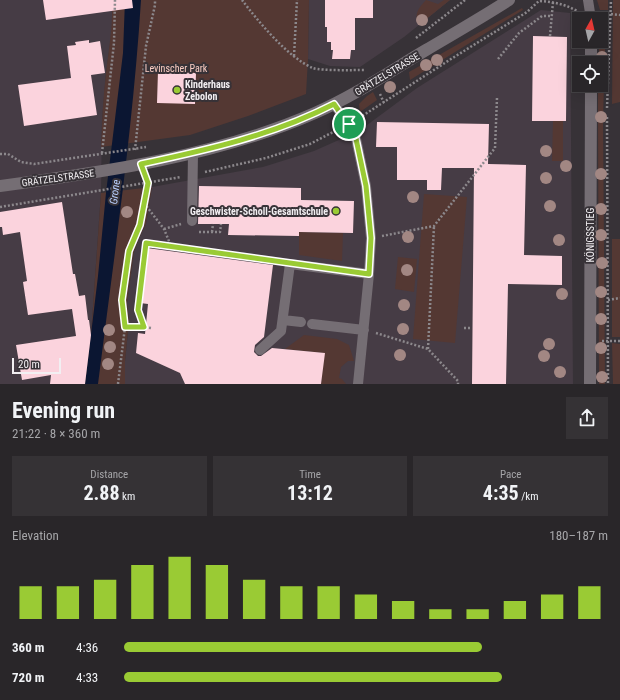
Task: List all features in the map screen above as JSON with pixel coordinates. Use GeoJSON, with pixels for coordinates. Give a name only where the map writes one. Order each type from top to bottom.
{"type":"FeatureCollection","features":[{"type":"Feature","properties":{"kind":"street","name":"GRÄTZELSTRASSE"},"geometry":{"type":"LineString","coordinates":[[0,186],[138,165],[193,153],[280,127],[316,113],[381,79],[508,0]]}},
{"type":"Feature","properties":{"kind":"street","name":"KÖNIGSSTIEG"},"geometry":{"type":"LineString","coordinates":[[590,384],[591,92]]}},
{"type":"Feature","properties":{"kind":"lane"},"geometry":{"type":"LineString","coordinates":[[588,0],[590,12]]}},
{"type":"Feature","properties":{"kind":"lane"},"geometry":{"type":"LineString","coordinates":[[334,104],[355,134],[366,186],[371,238],[369,274],[358,384]]}},
{"type":"Feature","properties":{"kind":"lane"},"geometry":{"type":"LineString","coordinates":[[192,221],[193,153]]}},
{"type":"Feature","properties":{"kind":"lane"},"geometry":{"type":"LineString","coordinates":[[260,350],[281,331],[290,264],[369,274]]}},
{"type":"Feature","properties":{"kind":"lane"},"geometry":{"type":"LineString","coordinates":[[283,320],[301,322]]}},
{"type":"Feature","properties":{"kind":"lane"},"geometry":{"type":"LineString","coordinates":[[312,324],[364,330]]}},
{"type":"Feature","properties":{"kind":"path"},"geometry":{"type":"LineString","coordinates":[[102,153],[114,43],[115,0]]}},
{"type":"Feature","properties":{"kind":"path"},"geometry":{"type":"LineString","coordinates":[[118,384],[125,327],[122,300],[129,251],[140,225],[148,183],[138,165],[135,148],[146,46],[155,0]]}},
{"type":"Feature","properties":{"kind":"path"},"geometry":{"type":"LineString","coordinates":[[242,0],[256,20],[294,56],[314,68],[367,70],[361,73]]}},
{"type":"Feature","properties":{"kind":"path"},"geometry":{"type":"LineString","coordinates":[[294,56],[298,0]]}},
{"type":"Feature","properties":{"kind":"path"},"geometry":{"type":"LineString","coordinates":[[411,42],[465,0]]}},
{"type":"Feature","properties":{"kind":"path"},"geometry":{"type":"LineString","coordinates":[[0,207],[102,189],[148,183],[193,174],[266,158],[310,144],[349,124],[451,58],[527,12],[540,0],[569,7],[579,12]]}},
{"type":"Feature","properties":{"kind":"path"},"geometry":{"type":"LineString","coordinates":[[608,384],[606,107],[611,0]]}},
{"type":"Feature","properties":{"kind":"path"},"geometry":{"type":"LineString","coordinates":[[550,36],[552,2]]}},
{"type":"Feature","properties":{"kind":"path"},"geometry":{"type":"LineString","coordinates":[[611,14],[620,14]]}},
{"type":"Feature","properties":{"kind":"path"},"geometry":{"type":"LineString","coordinates":[[498,59],[519,33],[542,16],[552,16]]}},
{"type":"Feature","properties":{"kind":"path"},"geometry":{"type":"LineString","coordinates":[[428,349],[434,226],[495,148],[497,98]]}},
{"type":"Feature","properties":{"kind":"path"},"geometry":{"type":"LineString","coordinates":[[0,154],[8,154],[21,162],[34,164],[135,148],[151,147]]}},
{"type":"Feature","properties":{"kind":"path"},"geometry":{"type":"LineString","coordinates":[[144,202],[164,229],[171,246]]}},
{"type":"Feature","properties":{"kind":"path"},"geometry":{"type":"LineString","coordinates":[[212,224],[212,232]]}},
{"type":"Feature","properties":{"kind":"path"},"geometry":{"type":"LineString","coordinates":[[199,232],[220,232],[221,224]]}},
{"type":"Feature","properties":{"kind":"path"},"geometry":{"type":"LineString","coordinates":[[371,238],[434,226]]}},
{"type":"Feature","properties":{"kind":"path"},"geometry":{"type":"LineString","coordinates":[[144,327],[138,310],[146,243],[290,264]]}},
{"type":"Feature","properties":{"kind":"path"},"geometry":{"type":"LineString","coordinates":[[608,300],[620,298]]}},
{"type":"Feature","properties":{"kind":"path"},"geometry":{"type":"LineString","coordinates":[[125,327],[151,328]]}},
{"type":"Feature","properties":{"kind":"path"},"geometry":{"type":"LineString","coordinates":[[464,328],[470,328]]}},
{"type":"Feature","properties":{"kind":"path"},"geometry":{"type":"LineString","coordinates":[[364,330],[428,349],[458,381],[458,384]]}},
{"type":"Feature","properties":{"kind":"shaded area"},"geometry":{"type":"Polygon","coordinates":[[[0,0],[112,0],[113,23],[106,73],[102,121],[101,193],[91,335],[85,384],[0,384],[0,0]]]}},
{"type":"Feature","properties":{"kind":"shaded area"},"geometry":{"type":"Polygon","coordinates":[[[309,0],[450,0],[404,37],[360,67],[330,66],[308,59],[309,0]]]}},
{"type":"Feature","properties":{"kind":"shaded area","name":"Geschwister-Scholl-Gesamtschule"},"geometry":{"type":"Polygon","coordinates":[[[541,10],[570,13],[573,384],[125,384],[125,361],[129,321],[127,303],[134,252],[146,224],[152,187],[263,167],[314,151],[359,131],[417,88],[541,10]]]}},
{"type":"Feature","properties":{"kind":"green space","name":"Levinscher Park"},"geometry":{"type":"Polygon","coordinates":[[[112,0],[309,0],[306,94],[248,116],[190,135],[101,147],[112,0]]]}},
{"type":"Feature","properties":{"kind":"green space"},"geometry":{"type":"Polygon","coordinates":[[[426,0],[438,4],[444,0],[450,0],[419,25],[417,21],[417,14],[426,0]]]}},
{"type":"Feature","properties":{"kind":"green space"},"geometry":{"type":"Polygon","coordinates":[[[597,0],[608,0],[608,10],[600,10],[597,0]]]}},
{"type":"Feature","properties":{"kind":"green space"},"geometry":{"type":"Polygon","coordinates":[[[613,0],[620,0],[620,102],[612,104],[613,0]]]}},
{"type":"Feature","properties":{"kind":"green space"},"geometry":{"type":"Polygon","coordinates":[[[522,8],[523,10],[410,80],[409,72],[522,8]]]}},
{"type":"Feature","properties":{"kind":"green space"},"geometry":{"type":"Polygon","coordinates":[[[599,48],[605,48],[605,56],[599,56],[599,48]]]}},
{"type":"Feature","properties":{"kind":"green space"},"geometry":{"type":"Polygon","coordinates":[[[373,92],[377,100],[360,112],[359,104],[373,92]]]}},
{"type":"Feature","properties":{"kind":"green space"},"geometry":{"type":"Polygon","coordinates":[[[598,92],[604,92],[605,384],[599,384],[598,92]]]}},
{"type":"Feature","properties":{"kind":"green space"},"geometry":{"type":"Polygon","coordinates":[[[553,121],[563,121],[563,161],[552,161],[553,121]]]}},
{"type":"Feature","properties":{"kind":"green space"},"geometry":{"type":"Polygon","coordinates":[[[152,187],[146,224],[134,252],[127,303],[129,321],[125,361],[125,384],[85,384],[91,335],[101,193],[152,187]]]}},
{"type":"Feature","properties":{"kind":"green space"},"geometry":{"type":"Polygon","coordinates":[[[424,194],[467,197],[455,343],[413,339],[424,194]]]}},
{"type":"Feature","properties":{"kind":"green space"},"geometry":{"type":"Polygon","coordinates":[[[299,232],[343,233],[342,261],[299,255],[299,232]]]}},
{"type":"Feature","properties":{"kind":"green space"},"geometry":{"type":"Polygon","coordinates":[[[612,239],[620,239],[620,337],[612,337],[612,239]]]}},
{"type":"Feature","properties":{"kind":"green space"},"geometry":{"type":"Polygon","coordinates":[[[398,257],[417,259],[414,292],[395,289],[398,257]]]}},
{"type":"Feature","properties":{"kind":"green space"},"geometry":{"type":"Polygon","coordinates":[[[304,335],[337,339],[349,345],[354,361],[348,361],[341,367],[339,378],[346,384],[321,384],[324,353],[285,349],[304,335]]]}},
{"type":"Feature","properties":{"kind":"green space"},"geometry":{"type":"Polygon","coordinates":[[[612,343],[620,344],[620,384],[613,384],[612,343]]]}},
{"type":"Feature","properties":{"kind":"water","name":"Grone"},"geometry":{"type":"Polygon","coordinates":[[[125,0],[141,0],[133,96],[98,384],[85,384],[123,53],[125,0]]]}},
{"type":"Feature","properties":{"kind":"building"},"geometry":{"type":"Polygon","coordinates":[[[43,0],[132,0],[133,8],[46,20],[43,0]]]}},
{"type":"Feature","properties":{"kind":"building"},"geometry":{"type":"Polygon","coordinates":[[[325,0],[373,0],[373,18],[355,18],[355,50],[351,50],[350,59],[332,59],[333,50],[331,50],[331,42],[327,42],[327,27],[325,27],[325,0]]]}},
{"type":"Feature","properties":{"kind":"building"},"geometry":{"type":"Polygon","coordinates":[[[533,36],[567,37],[566,121],[532,121],[533,36]]]}},
{"type":"Feature","properties":{"kind":"building"},"geometry":{"type":"Polygon","coordinates":[[[89,40],[89,43],[100,41],[105,73],[91,75],[97,115],[24,126],[18,85],[71,78],[67,46],[76,45],[75,42],[89,40]]]}},
{"type":"Feature","properties":{"kind":"building","name":"Kinderhaus Zebolon"},"geometry":{"type":"Polygon","coordinates":[[[158,71],[196,73],[195,104],[157,103],[158,71]]]}},
{"type":"Feature","properties":{"kind":"building"},"geometry":{"type":"Polygon","coordinates":[[[377,122],[489,124],[488,164],[526,165],[524,255],[562,256],[562,285],[508,284],[506,384],[472,384],[474,168],[442,168],[441,190],[427,190],[427,180],[397,180],[397,147],[376,147],[377,122]]]}},
{"type":"Feature","properties":{"kind":"building"},"geometry":{"type":"Polygon","coordinates":[[[199,186],[301,188],[301,200],[354,201],[353,233],[299,232],[299,236],[228,235],[229,224],[198,224],[199,186]]]}},
{"type":"Feature","properties":{"kind":"building"},"geometry":{"type":"Polygon","coordinates":[[[62,202],[73,274],[75,274],[79,296],[85,295],[91,335],[85,384],[50,384],[51,375],[22,380],[16,345],[76,336],[72,309],[28,315],[23,282],[27,281],[20,232],[3,235],[2,227],[0,227],[0,212],[62,202]]]}},
{"type":"Feature","properties":{"kind":"building"},"geometry":{"type":"Polygon","coordinates":[[[147,248],[273,265],[264,337],[255,345],[254,352],[258,356],[261,356],[272,348],[325,353],[321,384],[185,384],[180,373],[136,353],[138,333],[145,334],[148,304],[140,303],[147,248]]]}},
{"type":"Feature","properties":{"kind":"place","name":"Kinderhaus Zebolon"},"geometry":{"type":"Point","coordinates":[177,90]}},
{"type":"Feature","properties":{"kind":"place","name":"Geschwister-Scholl-Gesamtschule"},"geometry":{"type":"Point","coordinates":[336,211]}},
{"type":"Feature","properties":{"kind":"route"},"geometry":{"type":"LineString","coordinates":[[334,104],[349,124],[355,134],[366,186],[371,238],[369,274],[146,243],[138,310],[144,327],[125,327],[122,300],[129,251],[140,225],[148,183],[141,164],[193,153],[226,144],[280,127],[316,113],[334,104]]}}]}
